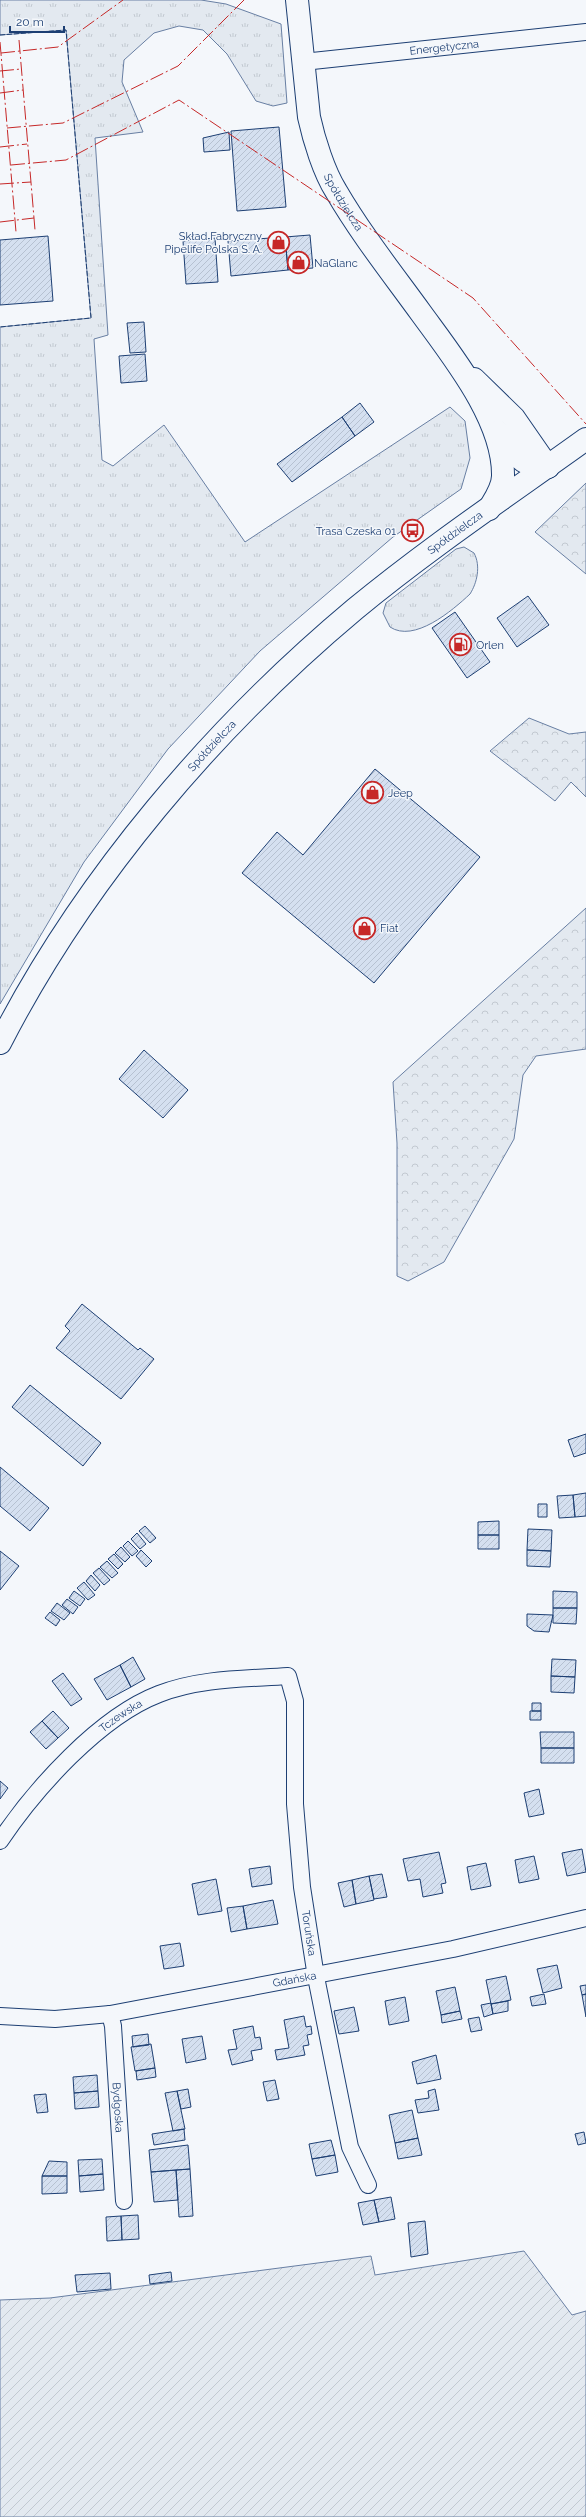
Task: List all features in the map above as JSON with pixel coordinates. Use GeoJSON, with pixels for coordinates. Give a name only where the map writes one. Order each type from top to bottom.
{"type":"FeatureCollection","features":[{"type":"Feature","properties":{"kind":"main road","name":"Spółdzielcza"},"geometry":{"type":"LineString","coordinates":[[297,0],[306,104],[312,133],[335,190],[362,232],[465,372],[493,427],[499,444],[504,478],[501,487],[489,509]]}},
{"type":"Feature","properties":{"kind":"main road","name":"Spółdzielcza"},"geometry":{"type":"LineString","coordinates":[[465,372],[514,418],[548,467]]}},
{"type":"Feature","properties":{"kind":"main road","name":"Spółdzielcza"},"geometry":{"type":"LineString","coordinates":[[493,427],[523,463],[536,467],[548,467]]}},
{"type":"Feature","properties":{"kind":"main road"},"geometry":{"type":"LineString","coordinates":[[548,467],[586,439]]}},
{"type":"Feature","properties":{"kind":"main road","name":"Spółdzielcza"},"geometry":{"type":"LineString","coordinates":[[0,1043],[38,972],[96,886],[135,836],[241,714],[332,628],[400,573],[548,467]]}},
{"type":"Feature","properties":{"kind":"street","name":"Energetyczna"},"geometry":{"type":"LineString","coordinates":[[303,62],[586,32]]}},
{"type":"Feature","properties":{"kind":"street","name":"Tczewska"},"geometry":{"type":"LineString","coordinates":[[0,1841],[21,1810],[46,1779],[79,1749],[135,1706],[159,1694],[212,1681],[288,1676]]}},
{"type":"Feature","properties":{"kind":"street","name":"Toruńska"},"geometry":{"type":"LineString","coordinates":[[288,1676],[295,1702],[295,1804],[301,1880],[316,1977],[350,2147],[368,2185]]}},
{"type":"Feature","properties":{"kind":"street","name":"Gdańska"},"geometry":{"type":"LineString","coordinates":[[0,2016],[55,2020],[110,2014],[316,1977],[453,1950],[586,1918]]}},
{"type":"Feature","properties":{"kind":"street","name":"Bydgoska"},"geometry":{"type":"LineString","coordinates":[[110,2014],[113,2026],[124,2201]]}},
{"type":"Feature","properties":{"kind":"green space"},"geometry":{"type":"Polygon","coordinates":[[[0,0],[201,0],[226,4],[281,24],[287,103],[273,106],[256,101],[227,54],[203,30],[179,26],[154,33],[124,60],[122,82],[143,132],[95,138],[108,335],[94,339],[102,460],[113,466],[164,425],[245,542],[450,407],[465,421],[470,458],[461,489],[393,537],[260,651],[168,749],[84,862],[0,1004],[0,327],[91,318],[66,30],[0,35],[0,0]]]}},
{"type":"Feature","properties":{"kind":"green space"},"geometry":{"type":"Polygon","coordinates":[[[586,483],[586,574],[535,532],[586,483]]]}},
{"type":"Feature","properties":{"kind":"green space"},"geometry":{"type":"Polygon","coordinates":[[[464,547],[474,553],[478,569],[475,585],[470,594],[443,616],[421,628],[410,631],[400,631],[390,627],[383,613],[386,603],[456,549],[464,547]]]}},
{"type":"Feature","properties":{"kind":"green space"},"geometry":{"type":"Polygon","coordinates":[[[529,718],[569,734],[586,732],[586,797],[571,782],[555,801],[490,751],[529,718]]]}},
{"type":"Feature","properties":{"kind":"green space"},"geometry":{"type":"Polygon","coordinates":[[[586,908],[586,1049],[536,1056],[523,1075],[514,1139],[444,1262],[408,1281],[397,1276],[397,1143],[393,1082],[586,908]]]}},
{"type":"Feature","properties":{"kind":"green space"},"geometry":{"type":"Polygon","coordinates":[[[524,2251],[572,2315],[586,2311],[586,2517],[0,2517],[0,2300],[50,2298],[371,2256],[375,2275],[524,2251]]]}},
{"type":"Feature","properties":{"kind":"building"},"geometry":{"type":"Polygon","coordinates":[[[279,127],[286,207],[237,211],[231,131],[279,127]]]}},
{"type":"Feature","properties":{"kind":"building"},"geometry":{"type":"Polygon","coordinates":[[[229,132],[230,150],[204,152],[203,138],[229,132]]]}},
{"type":"Feature","properties":{"kind":"building"},"geometry":{"type":"Polygon","coordinates":[[[310,235],[313,268],[288,270],[285,237],[310,235]]]}},
{"type":"Feature","properties":{"kind":"building"},"geometry":{"type":"Polygon","coordinates":[[[48,236],[53,301],[0,305],[0,240],[48,236]]]}},
{"type":"Feature","properties":{"kind":"building"},"geometry":{"type":"Polygon","coordinates":[[[285,237],[288,270],[231,276],[228,241],[285,237]]]}},
{"type":"Feature","properties":{"kind":"building"},"geometry":{"type":"Polygon","coordinates":[[[215,238],[218,282],[186,284],[183,241],[215,238]]]}},
{"type":"Feature","properties":{"kind":"building"},"geometry":{"type":"Polygon","coordinates":[[[144,322],[146,352],[130,353],[127,323],[144,322]]]}},
{"type":"Feature","properties":{"kind":"building"},"geometry":{"type":"Polygon","coordinates":[[[145,354],[147,381],[121,383],[119,356],[145,354]]]}},
{"type":"Feature","properties":{"kind":"building"},"geometry":{"type":"Polygon","coordinates":[[[360,403],[374,422],[355,436],[342,417],[360,403]]]}},
{"type":"Feature","properties":{"kind":"building"},"geometry":{"type":"Polygon","coordinates":[[[342,417],[355,436],[292,482],[277,464],[342,417]]]}},
{"type":"Feature","properties":{"kind":"building"},"geometry":{"type":"Polygon","coordinates":[[[528,596],[549,625],[517,647],[497,618],[528,596]]]}},
{"type":"Feature","properties":{"kind":"building"},"geometry":{"type":"Polygon","coordinates":[[[455,612],[490,662],[467,678],[432,628],[455,612]]]}},
{"type":"Feature","properties":{"kind":"building","name":"Fiat"},"geometry":{"type":"Polygon","coordinates":[[[375,769],[480,857],[374,983],[242,873],[277,832],[303,855],[375,769]]]}},
{"type":"Feature","properties":{"kind":"building"},"geometry":{"type":"Polygon","coordinates":[[[144,1050],[188,1090],[163,1118],[119,1079],[144,1050]]]}},
{"type":"Feature","properties":{"kind":"building"},"geometry":{"type":"Polygon","coordinates":[[[82,1304],[138,1350],[140,1348],[154,1359],[121,1399],[56,1348],[70,1331],[65,1326],[82,1304]]]}},
{"type":"Feature","properties":{"kind":"building"},"geometry":{"type":"Polygon","coordinates":[[[30,1385],[101,1443],[83,1466],[12,1407],[30,1385]]]}},
{"type":"Feature","properties":{"kind":"building"},"geometry":{"type":"Polygon","coordinates":[[[586,1434],[586,1453],[574,1457],[568,1440],[586,1434]]]}},
{"type":"Feature","properties":{"kind":"building"},"geometry":{"type":"Polygon","coordinates":[[[0,1467],[49,1508],[30,1531],[0,1506],[0,1467]]]}},
{"type":"Feature","properties":{"kind":"building"},"geometry":{"type":"Polygon","coordinates":[[[586,1493],[586,1516],[575,1517],[573,1495],[586,1493]]]}},
{"type":"Feature","properties":{"kind":"building"},"geometry":{"type":"Polygon","coordinates":[[[573,1495],[575,1517],[559,1518],[557,1496],[573,1495]]]}},
{"type":"Feature","properties":{"kind":"building"},"geometry":{"type":"Polygon","coordinates":[[[538,1504],[547,1504],[547,1517],[538,1517],[538,1504]]]}},
{"type":"Feature","properties":{"kind":"building"},"geometry":{"type":"Polygon","coordinates":[[[499,1521],[499,1535],[478,1535],[478,1522],[499,1521]]]}},
{"type":"Feature","properties":{"kind":"building"},"geometry":{"type":"Polygon","coordinates":[[[145,1526],[156,1538],[150,1543],[139,1531],[145,1526]]]}},
{"type":"Feature","properties":{"kind":"building"},"geometry":{"type":"Polygon","coordinates":[[[528,1529],[552,1530],[551,1551],[527,1550],[528,1529]]]}},
{"type":"Feature","properties":{"kind":"building"},"geometry":{"type":"Polygon","coordinates":[[[137,1533],[146,1544],[140,1549],[131,1539],[137,1533]]]}},
{"type":"Feature","properties":{"kind":"building"},"geometry":{"type":"Polygon","coordinates":[[[478,1535],[499,1535],[499,1549],[478,1549],[478,1535]]]}},
{"type":"Feature","properties":{"kind":"building"},"geometry":{"type":"Polygon","coordinates":[[[128,1541],[138,1551],[132,1556],[123,1546],[128,1541]]]}},
{"type":"Feature","properties":{"kind":"building"},"geometry":{"type":"Polygon","coordinates":[[[121,1547],[130,1557],[125,1562],[115,1553],[121,1547]]]}},
{"type":"Feature","properties":{"kind":"building"},"geometry":{"type":"Polygon","coordinates":[[[141,1550],[152,1561],[146,1567],[136,1556],[141,1550]]]}},
{"type":"Feature","properties":{"kind":"building"},"geometry":{"type":"Polygon","coordinates":[[[527,1550],[551,1551],[550,1567],[527,1566],[527,1550]]]}},
{"type":"Feature","properties":{"kind":"building"},"geometry":{"type":"Polygon","coordinates":[[[0,1551],[19,1566],[0,1590],[0,1551]]]}},
{"type":"Feature","properties":{"kind":"building"},"geometry":{"type":"Polygon","coordinates":[[[114,1554],[123,1564],[118,1569],[108,1559],[114,1554]]]}},
{"type":"Feature","properties":{"kind":"building"},"geometry":{"type":"Polygon","coordinates":[[[107,1561],[118,1573],[112,1578],[100,1567],[107,1561]]]}},
{"type":"Feature","properties":{"kind":"building"},"geometry":{"type":"Polygon","coordinates":[[[99,1568],[110,1580],[104,1585],[93,1573],[99,1568]]]}},
{"type":"Feature","properties":{"kind":"building"},"geometry":{"type":"Polygon","coordinates":[[[91,1575],[100,1585],[95,1591],[86,1581],[91,1575]]]}},
{"type":"Feature","properties":{"kind":"building"},"geometry":{"type":"Polygon","coordinates":[[[84,1582],[95,1595],[88,1600],[77,1588],[84,1582]]]}},
{"type":"Feature","properties":{"kind":"building"},"geometry":{"type":"Polygon","coordinates":[[[74,1591],[85,1599],[80,1606],[69,1598],[74,1591]]]}},
{"type":"Feature","properties":{"kind":"building"},"geometry":{"type":"Polygon","coordinates":[[[553,1591],[577,1592],[577,1608],[553,1608],[553,1591]]]}},
{"type":"Feature","properties":{"kind":"building"},"geometry":{"type":"Polygon","coordinates":[[[67,1599],[78,1607],[73,1614],[62,1605],[67,1599]]]}},
{"type":"Feature","properties":{"kind":"building"},"geometry":{"type":"Polygon","coordinates":[[[57,1603],[70,1613],[64,1620],[51,1611],[57,1603]]]}},
{"type":"Feature","properties":{"kind":"building"},"geometry":{"type":"Polygon","coordinates":[[[553,1608],[577,1608],[576,1624],[553,1623],[553,1608]]]}},
{"type":"Feature","properties":{"kind":"building"},"geometry":{"type":"Polygon","coordinates":[[[50,1612],[60,1620],[56,1626],[45,1618],[50,1612]]]}},
{"type":"Feature","properties":{"kind":"building"},"geometry":{"type":"Polygon","coordinates":[[[527,1614],[553,1615],[549,1632],[534,1631],[527,1626],[527,1614]]]}},
{"type":"Feature","properties":{"kind":"building"},"geometry":{"type":"Polygon","coordinates":[[[133,1657],[145,1679],[131,1687],[120,1665],[133,1657]]]}},
{"type":"Feature","properties":{"kind":"building"},"geometry":{"type":"Polygon","coordinates":[[[552,1659],[576,1660],[575,1677],[551,1676],[552,1659]]]}},
{"type":"Feature","properties":{"kind":"building"},"geometry":{"type":"Polygon","coordinates":[[[120,1665],[131,1687],[107,1700],[94,1679],[120,1665]]]}},
{"type":"Feature","properties":{"kind":"building"},"geometry":{"type":"Polygon","coordinates":[[[63,1673],[82,1699],[71,1706],[52,1681],[63,1673]]]}},
{"type":"Feature","properties":{"kind":"building"},"geometry":{"type":"Polygon","coordinates":[[[551,1676],[575,1677],[574,1693],[551,1692],[551,1676]]]}},
{"type":"Feature","properties":{"kind":"building"},"geometry":{"type":"Polygon","coordinates":[[[532,1703],[541,1703],[541,1711],[532,1711],[532,1703]]]}},
{"type":"Feature","properties":{"kind":"building"},"geometry":{"type":"Polygon","coordinates":[[[53,1711],[69,1728],[58,1738],[42,1721],[53,1711]]]}},
{"type":"Feature","properties":{"kind":"building"},"geometry":{"type":"Polygon","coordinates":[[[530,1711],[541,1711],[541,1720],[530,1720],[530,1711]]]}},
{"type":"Feature","properties":{"kind":"building"},"geometry":{"type":"Polygon","coordinates":[[[42,1721],[58,1738],[46,1749],[30,1732],[42,1721]]]}},
{"type":"Feature","properties":{"kind":"building"},"geometry":{"type":"Polygon","coordinates":[[[540,1732],[574,1732],[574,1748],[541,1748],[540,1732]]]}},
{"type":"Feature","properties":{"kind":"building"},"geometry":{"type":"Polygon","coordinates":[[[541,1748],[574,1748],[574,1763],[541,1763],[541,1748]]]}},
{"type":"Feature","properties":{"kind":"building"},"geometry":{"type":"Polygon","coordinates":[[[0,1781],[8,1788],[0,1799],[0,1781]]]}},
{"type":"Feature","properties":{"kind":"building"},"geometry":{"type":"Polygon","coordinates":[[[539,1789],[544,1814],[529,1817],[524,1793],[539,1789]]]}},
{"type":"Feature","properties":{"kind":"building"},"geometry":{"type":"Polygon","coordinates":[[[582,1849],[586,1872],[567,1876],[562,1853],[582,1849]]]}},
{"type":"Feature","properties":{"kind":"building"},"geometry":{"type":"Polygon","coordinates":[[[439,1852],[446,1883],[441,1884],[443,1893],[423,1897],[420,1879],[408,1881],[403,1859],[439,1852]]]}},
{"type":"Feature","properties":{"kind":"building"},"geometry":{"type":"Polygon","coordinates":[[[534,1856],[539,1879],[519,1883],[515,1860],[534,1856]]]}},
{"type":"Feature","properties":{"kind":"building"},"geometry":{"type":"Polygon","coordinates":[[[486,1863],[491,1886],[471,1890],[467,1867],[486,1863]]]}},
{"type":"Feature","properties":{"kind":"building"},"geometry":{"type":"Polygon","coordinates":[[[270,1866],[272,1884],[252,1887],[249,1869],[270,1866]]]}},
{"type":"Feature","properties":{"kind":"building"},"geometry":{"type":"Polygon","coordinates":[[[382,1874],[387,1897],[374,1899],[369,1876],[382,1874]]]}},
{"type":"Feature","properties":{"kind":"building"},"geometry":{"type":"Polygon","coordinates":[[[369,1876],[374,1900],[356,1904],[352,1880],[369,1876]]]}},
{"type":"Feature","properties":{"kind":"building"},"geometry":{"type":"Polygon","coordinates":[[[216,1879],[222,1911],[198,1915],[192,1884],[216,1879]]]}},
{"type":"Feature","properties":{"kind":"building"},"geometry":{"type":"Polygon","coordinates":[[[352,1880],[356,1904],[344,1907],[338,1883],[352,1880]]]}},
{"type":"Feature","properties":{"kind":"building"},"geometry":{"type":"Polygon","coordinates":[[[273,1900],[278,1924],[247,1929],[243,1906],[273,1900]]]}},
{"type":"Feature","properties":{"kind":"building"},"geometry":{"type":"Polygon","coordinates":[[[243,1906],[247,1929],[231,1932],[227,1908],[243,1906]]]}},
{"type":"Feature","properties":{"kind":"building"},"geometry":{"type":"Polygon","coordinates":[[[180,1943],[184,1966],[164,1969],[160,1946],[180,1943]]]}},
{"type":"Feature","properties":{"kind":"building"},"geometry":{"type":"Polygon","coordinates":[[[557,1965],[562,1988],[543,1993],[537,1969],[557,1965]]]}},
{"type":"Feature","properties":{"kind":"building"},"geometry":{"type":"Polygon","coordinates":[[[506,1976],[511,2000],[491,2004],[486,1980],[506,1976]]]}},
{"type":"Feature","properties":{"kind":"building"},"geometry":{"type":"Polygon","coordinates":[[[586,1985],[586,1994],[582,1995],[580,1986],[586,1985]]]}},
{"type":"Feature","properties":{"kind":"building"},"geometry":{"type":"Polygon","coordinates":[[[455,1987],[460,2011],[441,2015],[436,1991],[455,1987]]]}},
{"type":"Feature","properties":{"kind":"building"},"geometry":{"type":"Polygon","coordinates":[[[544,1994],[546,2004],[532,2006],[530,1997],[544,1994]]]}},
{"type":"Feature","properties":{"kind":"building"},"geometry":{"type":"Polygon","coordinates":[[[586,1994],[586,2017],[582,1995],[586,1994]]]}},
{"type":"Feature","properties":{"kind":"building"},"geometry":{"type":"Polygon","coordinates":[[[405,1997],[409,2021],[389,2025],[385,2001],[405,1997]]]}},
{"type":"Feature","properties":{"kind":"building"},"geometry":{"type":"Polygon","coordinates":[[[508,2001],[508,2011],[493,2014],[491,2004],[508,2001]]]}},
{"type":"Feature","properties":{"kind":"building"},"geometry":{"type":"Polygon","coordinates":[[[491,2003],[493,2014],[484,2017],[481,2005],[491,2003]]]}},
{"type":"Feature","properties":{"kind":"building"},"geometry":{"type":"Polygon","coordinates":[[[354,2007],[359,2031],[339,2034],[334,2011],[354,2007]]]}},
{"type":"Feature","properties":{"kind":"building"},"geometry":{"type":"Polygon","coordinates":[[[460,2011],[462,2019],[442,2023],[441,2015],[460,2011]]]}},
{"type":"Feature","properties":{"kind":"building"},"geometry":{"type":"Polygon","coordinates":[[[304,2016],[306,2027],[311,2026],[312,2034],[307,2035],[309,2045],[303,2046],[305,2055],[277,2060],[275,2050],[289,2048],[284,2020],[304,2016]]]}},
{"type":"Feature","properties":{"kind":"building"},"geometry":{"type":"Polygon","coordinates":[[[479,2017],[482,2030],[471,2032],[468,2019],[479,2017]]]}},
{"type":"Feature","properties":{"kind":"building"},"geometry":{"type":"Polygon","coordinates":[[[253,2026],[255,2038],[260,2037],[262,2049],[251,2051],[253,2060],[232,2065],[228,2050],[237,2049],[233,2030],[253,2026]]]}},
{"type":"Feature","properties":{"kind":"building"},"geometry":{"type":"Polygon","coordinates":[[[148,2034],[149,2045],[133,2047],[132,2036],[148,2034]]]}},
{"type":"Feature","properties":{"kind":"building"},"geometry":{"type":"Polygon","coordinates":[[[202,2036],[206,2059],[186,2063],[182,2039],[202,2036]]]}},
{"type":"Feature","properties":{"kind":"building"},"geometry":{"type":"Polygon","coordinates":[[[151,2044],[155,2068],[135,2071],[131,2047],[151,2044]]]}},
{"type":"Feature","properties":{"kind":"building"},"geometry":{"type":"Polygon","coordinates":[[[436,2055],[441,2079],[417,2084],[412,2062],[436,2055]]]}},
{"type":"Feature","properties":{"kind":"building"},"geometry":{"type":"Polygon","coordinates":[[[155,2068],[156,2077],[137,2080],[136,2071],[155,2068]]]}},
{"type":"Feature","properties":{"kind":"building"},"geometry":{"type":"Polygon","coordinates":[[[97,2075],[98,2091],[74,2093],[73,2077],[97,2075]]]}},
{"type":"Feature","properties":{"kind":"building"},"geometry":{"type":"Polygon","coordinates":[[[275,2080],[279,2099],[267,2101],[263,2082],[275,2080]]]}},
{"type":"Feature","properties":{"kind":"building"},"geometry":{"type":"Polygon","coordinates":[[[188,2089],[191,2107],[181,2109],[177,2091],[188,2089]]]}},
{"type":"Feature","properties":{"kind":"building"},"geometry":{"type":"Polygon","coordinates":[[[435,2089],[439,2110],[418,2113],[415,2100],[429,2098],[428,2091],[435,2089]]]}},
{"type":"Feature","properties":{"kind":"building"},"geometry":{"type":"Polygon","coordinates":[[[98,2091],[99,2107],[75,2109],[74,2093],[98,2091]]]}},
{"type":"Feature","properties":{"kind":"building"},"geometry":{"type":"Polygon","coordinates":[[[177,2091],[185,2129],[173,2131],[165,2093],[177,2091]]]}},
{"type":"Feature","properties":{"kind":"building"},"geometry":{"type":"Polygon","coordinates":[[[46,2094],[48,2112],[37,2113],[34,2095],[46,2094]]]}},
{"type":"Feature","properties":{"kind":"building"},"geometry":{"type":"Polygon","coordinates":[[[412,2110],[418,2138],[395,2143],[389,2115],[412,2110]]]}},
{"type":"Feature","properties":{"kind":"building"},"geometry":{"type":"Polygon","coordinates":[[[184,2129],[185,2140],[154,2145],[152,2134],[184,2129]]]}},
{"type":"Feature","properties":{"kind":"building"},"geometry":{"type":"Polygon","coordinates":[[[584,2132],[586,2143],[578,2145],[575,2134],[584,2132]]]}},
{"type":"Feature","properties":{"kind":"building"},"geometry":{"type":"Polygon","coordinates":[[[418,2138],[422,2155],[398,2159],[395,2143],[418,2138]]]}},
{"type":"Feature","properties":{"kind":"building"},"geometry":{"type":"Polygon","coordinates":[[[331,2140],[335,2155],[312,2159],[309,2144],[331,2140]]]}},
{"type":"Feature","properties":{"kind":"building"},"geometry":{"type":"Polygon","coordinates":[[[188,2145],[190,2169],[151,2172],[149,2150],[188,2145]]]}},
{"type":"Feature","properties":{"kind":"building"},"geometry":{"type":"Polygon","coordinates":[[[335,2155],[338,2172],[316,2176],[312,2159],[335,2155]]]}},
{"type":"Feature","properties":{"kind":"building"},"geometry":{"type":"Polygon","coordinates":[[[102,2159],[103,2174],[79,2176],[78,2160],[102,2159]]]}},
{"type":"Feature","properties":{"kind":"building"},"geometry":{"type":"Polygon","coordinates":[[[49,2161],[67,2162],[67,2176],[42,2176],[49,2161]]]}},
{"type":"Feature","properties":{"kind":"building"},"geometry":{"type":"Polygon","coordinates":[[[190,2169],[193,2216],[179,2217],[176,2170],[190,2169]]]}},
{"type":"Feature","properties":{"kind":"building"},"geometry":{"type":"Polygon","coordinates":[[[176,2170],[178,2200],[154,2202],[151,2172],[176,2170]]]}},
{"type":"Feature","properties":{"kind":"building"},"geometry":{"type":"Polygon","coordinates":[[[103,2174],[104,2190],[80,2192],[79,2176],[103,2174]]]}},
{"type":"Feature","properties":{"kind":"building"},"geometry":{"type":"Polygon","coordinates":[[[42,2176],[67,2176],[67,2193],[42,2194],[42,2176]]]}},
{"type":"Feature","properties":{"kind":"building"},"geometry":{"type":"Polygon","coordinates":[[[391,2197],[395,2219],[379,2222],[374,2200],[391,2197]]]}},
{"type":"Feature","properties":{"kind":"building"},"geometry":{"type":"Polygon","coordinates":[[[374,2200],[379,2222],[363,2225],[358,2203],[374,2200]]]}},
{"type":"Feature","properties":{"kind":"building"},"geometry":{"type":"Polygon","coordinates":[[[138,2215],[139,2239],[122,2240],[121,2216],[138,2215]]]}},
{"type":"Feature","properties":{"kind":"building"},"geometry":{"type":"Polygon","coordinates":[[[121,2216],[122,2240],[107,2241],[106,2217],[121,2216]]]}},
{"type":"Feature","properties":{"kind":"building"},"geometry":{"type":"Polygon","coordinates":[[[425,2221],[428,2254],[411,2257],[408,2223],[425,2221]]]}},
{"type":"Feature","properties":{"kind":"building"},"geometry":{"type":"Polygon","coordinates":[[[171,2272],[172,2281],[150,2284],[149,2275],[171,2272]]]}},
{"type":"Feature","properties":{"kind":"building"},"geometry":{"type":"Polygon","coordinates":[[[110,2273],[111,2289],[77,2292],[75,2275],[110,2273]]]}},
{"type":"Feature","properties":{"kind":"fence"},"geometry":{"type":"LineString","coordinates":[[0,35],[66,30],[91,318],[0,327]]}},
{"type":"Feature","properties":{"kind":"power"},"geometry":{"type":"LineString","coordinates":[[1,53],[58,47],[123,0]]}},
{"type":"Feature","properties":{"kind":"power"},"geometry":{"type":"LineString","coordinates":[[7,128],[63,123],[178,66],[244,0]]}},
{"type":"Feature","properties":{"kind":"power"},"geometry":{"type":"LineString","coordinates":[[19,40],[35,230]]}},
{"type":"Feature","properties":{"kind":"power"},"geometry":{"type":"LineString","coordinates":[[0,42],[16,232]]}},
{"type":"Feature","properties":{"kind":"power"},"geometry":{"type":"LineString","coordinates":[[0,71],[21,69]]}},
{"type":"Feature","properties":{"kind":"power"},"geometry":{"type":"LineString","coordinates":[[0,93],[23,90]]}},
{"type":"Feature","properties":{"kind":"power"},"geometry":{"type":"LineString","coordinates":[[11,165],[66,160],[179,100],[473,298],[586,424]]}},
{"type":"Feature","properties":{"kind":"power"},"geometry":{"type":"LineString","coordinates":[[0,147],[27,144]]}},
{"type":"Feature","properties":{"kind":"power"},"geometry":{"type":"LineString","coordinates":[[0,184],[31,182]]}},
{"type":"Feature","properties":{"kind":"power"},"geometry":{"type":"LineString","coordinates":[[0,222],[34,218]]}},
{"type":"Feature","properties":{"kind":"place","name":"Skład Fabryczny Pipelife Polska S. A."},"geometry":{"type":"Point","coordinates":[278,242]}},
{"type":"Feature","properties":{"kind":"place","name":"NaGlanc"},"geometry":{"type":"Point","coordinates":[298,263]}},
{"type":"Feature","properties":{"kind":"place","name":"Trasa Czeska 01"},"geometry":{"type":"Point","coordinates":[412,531]}},
{"type":"Feature","properties":{"kind":"place","name":"Orlen"},"geometry":{"type":"Point","coordinates":[461,645]}},
{"type":"Feature","properties":{"kind":"place","name":"Jeep"},"geometry":{"type":"Point","coordinates":[373,793]}},
{"type":"Feature","properties":{"kind":"place","name":"Fiat"},"geometry":{"type":"Point","coordinates":[364,928]}}]}
